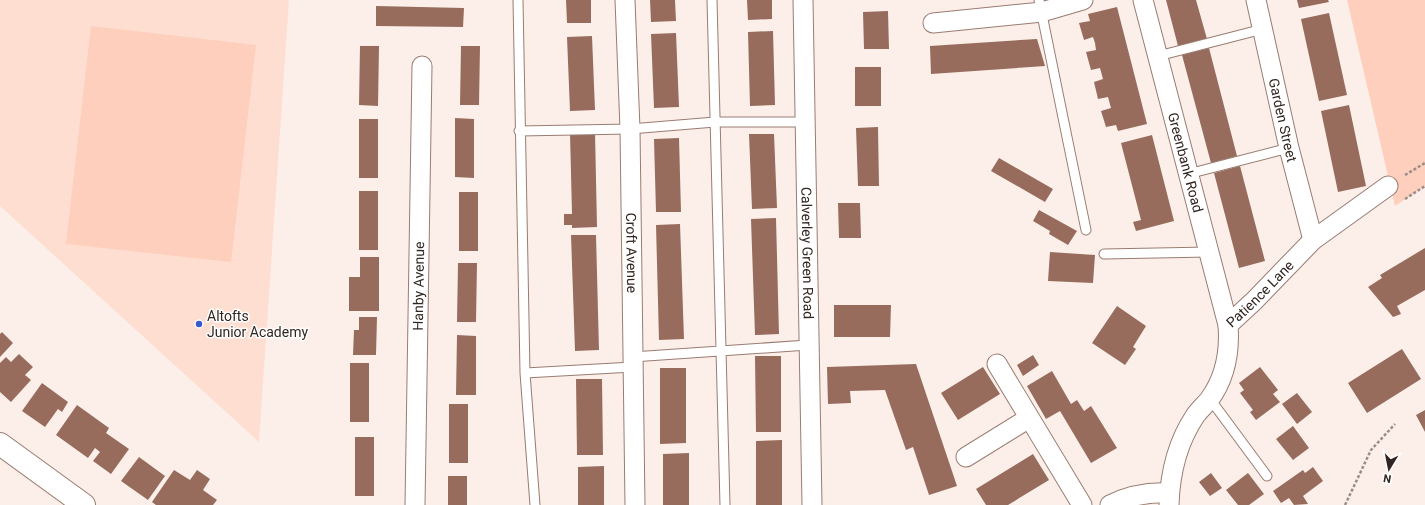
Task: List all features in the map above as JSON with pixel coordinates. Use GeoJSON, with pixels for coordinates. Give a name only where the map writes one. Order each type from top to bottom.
{"type":"FeatureCollection","features":[{"type":"Feature","properties":{"kind":"street","name":"Croft Avenue"},"geometry":{"type":"LineString","coordinates":[[625,0],[630,129],[635,505]]}},
{"type":"Feature","properties":{"kind":"street","name":"Calverley Green Road"},"geometry":{"type":"LineString","coordinates":[[803,0],[812,505]]}},
{"type":"Feature","properties":{"kind":"street"},"geometry":{"type":"LineString","coordinates":[[933,23],[1084,0]]}},
{"type":"Feature","properties":{"kind":"street","name":"Greenbank Road"},"geometry":{"type":"LineString","coordinates":[[1143,0],[1228,325]]}},
{"type":"Feature","properties":{"kind":"street","name":"Garden Street"},"geometry":{"type":"LineString","coordinates":[[1256,0],[1289,148],[1313,240]]}},
{"type":"Feature","properties":{"kind":"street","name":"Hanby Avenue"},"geometry":{"type":"LineString","coordinates":[[415,505],[422,66]]}},
{"type":"Feature","properties":{"kind":"street","name":"Patience Lane"},"geometry":{"type":"LineString","coordinates":[[1169,499],[1172,471],[1184,437],[1196,415],[1210,399],[1220,382],[1227,364],[1230,345],[1228,325],[1313,240],[1388,186]]}},
{"type":"Feature","properties":{"kind":"street"},"geometry":{"type":"LineString","coordinates":[[997,364],[1082,505]]}},
{"type":"Feature","properties":{"kind":"street"},"geometry":{"type":"LineString","coordinates":[[966,457],[1029,418]]}},
{"type":"Feature","properties":{"kind":"street"},"geometry":{"type":"LineString","coordinates":[[0,444],[84,505]]}},
{"type":"Feature","properties":{"kind":"street"},"geometry":{"type":"LineString","coordinates":[[1110,505],[1122,499],[1139,494],[1169,499]]}},
{"type":"Feature","properties":{"kind":"lane"},"geometry":{"type":"LineString","coordinates":[[518,0],[519,131],[525,373],[535,505]]}},
{"type":"Feature","properties":{"kind":"lane"},"geometry":{"type":"LineString","coordinates":[[712,0],[725,505]]}},
{"type":"Feature","properties":{"kind":"lane"},"geometry":{"type":"LineString","coordinates":[[1040,6],[1086,230]]}},
{"type":"Feature","properties":{"kind":"lane"},"geometry":{"type":"LineString","coordinates":[[1158,56],[1263,29]]}},
{"type":"Feature","properties":{"kind":"lane"},"geometry":{"type":"LineString","coordinates":[[519,131],[630,129],[715,122],[805,122]]}},
{"type":"Feature","properties":{"kind":"lane"},"geometry":{"type":"LineString","coordinates":[[1188,174],[1289,148]]}},
{"type":"Feature","properties":{"kind":"lane"},"geometry":{"type":"LineString","coordinates":[[1104,254],[1209,252]]}},
{"type":"Feature","properties":{"kind":"lane"},"geometry":{"type":"LineString","coordinates":[[525,373],[720,352],[808,345]]}},
{"type":"Feature","properties":{"kind":"lane"},"geometry":{"type":"LineString","coordinates":[[1210,399],[1267,476]]}},
{"type":"Feature","properties":{"kind":"path"},"geometry":{"type":"LineString","coordinates":[[1345,505],[1371,450],[1395,424]]}},
{"type":"Feature","properties":{"kind":"shaded area","name":"Altofts Junior Academy"},"geometry":{"type":"Polygon","coordinates":[[[0,0],[289,0],[259,442],[0,206],[0,0]]]}},
{"type":"Feature","properties":{"kind":"shaded area"},"geometry":{"type":"Polygon","coordinates":[[[1347,0],[1425,0],[1425,186],[1395,206],[1347,0]]]}},
{"type":"Feature","properties":{"kind":"shaded area"},"geometry":{"type":"Polygon","coordinates":[[[91,26],[256,45],[231,262],[66,244],[91,26]]]}},
{"type":"Feature","properties":{"kind":"building"},"geometry":{"type":"Polygon","coordinates":[[[566,0],[591,0],[591,23],[567,23],[566,0]]]}},
{"type":"Feature","properties":{"kind":"building"},"geometry":{"type":"Polygon","coordinates":[[[650,0],[675,0],[676,21],[651,22],[650,0]]]}},
{"type":"Feature","properties":{"kind":"building"},"geometry":{"type":"Polygon","coordinates":[[[747,0],[772,0],[772,19],[748,20],[747,0]]]}},
{"type":"Feature","properties":{"kind":"building"},"geometry":{"type":"Polygon","coordinates":[[[1166,0],[1196,0],[1207,39],[1178,46],[1166,0]]]}},
{"type":"Feature","properties":{"kind":"building"},"geometry":{"type":"Polygon","coordinates":[[[1297,0],[1328,0],[1329,2],[1299,8],[1297,0]]]}},
{"type":"Feature","properties":{"kind":"building"},"geometry":{"type":"Polygon","coordinates":[[[376,6],[464,8],[463,27],[376,26],[376,6]]]}},
{"type":"Feature","properties":{"kind":"building"},"geometry":{"type":"Polygon","coordinates":[[[1117,7],[1147,124],[1118,131],[1116,125],[1106,127],[1101,111],[1111,108],[1108,97],[1098,99],[1094,82],[1103,79],[1100,68],[1091,70],[1086,52],[1096,50],[1095,43],[1093,37],[1084,40],[1079,23],[1090,21],[1088,14],[1117,7]]]}},
{"type":"Feature","properties":{"kind":"building"},"geometry":{"type":"Polygon","coordinates":[[[888,11],[889,49],[864,49],[863,12],[888,11]]]}},
{"type":"Feature","properties":{"kind":"building"},"geometry":{"type":"Polygon","coordinates":[[[1329,13],[1347,95],[1319,101],[1301,19],[1329,13]]]}},
{"type":"Feature","properties":{"kind":"building"},"geometry":{"type":"Polygon","coordinates":[[[773,31],[775,105],[750,106],[748,32],[773,31]]]}},
{"type":"Feature","properties":{"kind":"building"},"geometry":{"type":"Polygon","coordinates":[[[676,33],[679,107],[654,108],[651,34],[676,33]]]}},
{"type":"Feature","properties":{"kind":"building"},"geometry":{"type":"Polygon","coordinates":[[[592,36],[595,110],[570,111],[567,37],[592,36]]]}},
{"type":"Feature","properties":{"kind":"building"},"geometry":{"type":"Polygon","coordinates":[[[1037,39],[1045,66],[931,74],[930,46],[1037,39]]]}},
{"type":"Feature","properties":{"kind":"building"},"geometry":{"type":"Polygon","coordinates":[[[360,46],[379,46],[378,106],[359,105],[360,46]]]}},
{"type":"Feature","properties":{"kind":"building"},"geometry":{"type":"Polygon","coordinates":[[[461,46],[480,46],[479,105],[460,105],[461,46]]]}},
{"type":"Feature","properties":{"kind":"building"},"geometry":{"type":"Polygon","coordinates":[[[1209,48],[1237,156],[1211,163],[1182,55],[1209,48]]]}},
{"type":"Feature","properties":{"kind":"building"},"geometry":{"type":"Polygon","coordinates":[[[855,67],[881,67],[881,106],[855,106],[855,67]]]}},
{"type":"Feature","properties":{"kind":"building"},"geometry":{"type":"Polygon","coordinates":[[[1349,105],[1366,186],[1338,192],[1321,111],[1349,105]]]}},
{"type":"Feature","properties":{"kind":"building"},"geometry":{"type":"Polygon","coordinates":[[[455,118],[474,119],[474,178],[455,177],[455,118]]]}},
{"type":"Feature","properties":{"kind":"building"},"geometry":{"type":"Polygon","coordinates":[[[359,119],[378,119],[378,178],[359,178],[359,119]]]}},
{"type":"Feature","properties":{"kind":"building"},"geometry":{"type":"Polygon","coordinates":[[[878,127],[879,186],[858,186],[856,128],[878,127]]]}},
{"type":"Feature","properties":{"kind":"building"},"geometry":{"type":"Polygon","coordinates":[[[595,132],[597,227],[572,228],[572,225],[564,225],[564,214],[572,214],[570,133],[595,132]]]}},
{"type":"Feature","properties":{"kind":"building"},"geometry":{"type":"Polygon","coordinates":[[[749,134],[774,134],[777,208],[752,209],[749,134]]]}},
{"type":"Feature","properties":{"kind":"building"},"geometry":{"type":"Polygon","coordinates":[[[1152,135],[1174,221],[1136,231],[1133,222],[1141,220],[1121,143],[1152,135]]]}},
{"type":"Feature","properties":{"kind":"building"},"geometry":{"type":"Polygon","coordinates":[[[679,138],[681,212],[656,212],[654,139],[679,138]]]}},
{"type":"Feature","properties":{"kind":"building"},"geometry":{"type":"Polygon","coordinates":[[[999,158],[1053,189],[1045,202],[991,171],[999,158]]]}},
{"type":"Feature","properties":{"kind":"building"},"geometry":{"type":"Polygon","coordinates":[[[1240,166],[1265,261],[1239,268],[1214,173],[1240,166]]]}},
{"type":"Feature","properties":{"kind":"building"},"geometry":{"type":"Polygon","coordinates":[[[359,191],[378,191],[378,250],[359,250],[359,191]]]}},
{"type":"Feature","properties":{"kind":"building"},"geometry":{"type":"Polygon","coordinates":[[[459,192],[478,192],[478,251],[459,251],[459,192]]]}},
{"type":"Feature","properties":{"kind":"building"},"geometry":{"type":"Polygon","coordinates":[[[838,203],[860,203],[861,238],[839,238],[838,203]]]}},
{"type":"Feature","properties":{"kind":"building"},"geometry":{"type":"Polygon","coordinates":[[[1039,210],[1077,231],[1068,245],[1049,234],[1050,231],[1033,221],[1039,210]]]}},
{"type":"Feature","properties":{"kind":"building"},"geometry":{"type":"Polygon","coordinates":[[[776,218],[779,334],[755,335],[751,219],[776,218]]]}},
{"type":"Feature","properties":{"kind":"building"},"geometry":{"type":"Polygon","coordinates":[[[680,224],[684,339],[659,340],[656,225],[680,224]]]}},
{"type":"Feature","properties":{"kind":"building"},"geometry":{"type":"Polygon","coordinates":[[[571,235],[596,235],[599,350],[575,351],[571,235]]]}},
{"type":"Feature","properties":{"kind":"building"},"geometry":{"type":"Polygon","coordinates":[[[1425,248],[1425,290],[1397,306],[1401,314],[1393,317],[1368,287],[1382,278],[1380,275],[1425,248]]]}},
{"type":"Feature","properties":{"kind":"building"},"geometry":{"type":"Polygon","coordinates":[[[1050,252],[1095,255],[1093,283],[1048,281],[1050,252]]]}},
{"type":"Feature","properties":{"kind":"building"},"geometry":{"type":"Polygon","coordinates":[[[360,257],[379,257],[379,311],[349,311],[349,277],[360,277],[360,257]]]}},
{"type":"Feature","properties":{"kind":"building"},"geometry":{"type":"Polygon","coordinates":[[[458,263],[477,263],[476,322],[457,322],[458,263]]]}},
{"type":"Feature","properties":{"kind":"building"},"geometry":{"type":"Polygon","coordinates":[[[834,305],[891,305],[890,337],[834,337],[834,305]]]}},
{"type":"Feature","properties":{"kind":"building"},"geometry":{"type":"Polygon","coordinates":[[[1117,306],[1146,326],[1133,347],[1136,349],[1125,365],[1092,343],[1117,306]]]}},
{"type":"Feature","properties":{"kind":"building"},"geometry":{"type":"Polygon","coordinates":[[[359,317],[377,317],[376,355],[353,355],[354,330],[359,330],[359,317]]]}},
{"type":"Feature","properties":{"kind":"building"},"geometry":{"type":"Polygon","coordinates":[[[2,332],[13,343],[0,357],[0,334],[2,332]]]}},
{"type":"Feature","properties":{"kind":"building"},"geometry":{"type":"Polygon","coordinates":[[[457,335],[476,336],[476,395],[456,395],[457,335]]]}},
{"type":"Feature","properties":{"kind":"building"},"geometry":{"type":"Polygon","coordinates":[[[1402,349],[1421,379],[1367,413],[1348,383],[1402,349]]]}},
{"type":"Feature","properties":{"kind":"building"},"geometry":{"type":"Polygon","coordinates":[[[19,354],[33,367],[25,375],[31,380],[11,402],[0,392],[0,363],[6,357],[11,362],[19,354]]]}},
{"type":"Feature","properties":{"kind":"building"},"geometry":{"type":"Polygon","coordinates":[[[1033,355],[1039,365],[1023,376],[1017,365],[1033,355]]]}},
{"type":"Feature","properties":{"kind":"building"},"geometry":{"type":"Polygon","coordinates":[[[755,356],[781,356],[781,432],[756,432],[755,356]]]}},
{"type":"Feature","properties":{"kind":"building"},"geometry":{"type":"Polygon","coordinates":[[[350,363],[369,363],[369,422],[350,422],[350,363]]]}},
{"type":"Feature","properties":{"kind":"building"},"geometry":{"type":"Polygon","coordinates":[[[916,364],[957,486],[929,495],[913,447],[906,450],[885,390],[850,391],[851,403],[828,404],[827,367],[916,364]]]}},
{"type":"Feature","properties":{"kind":"building"},"geometry":{"type":"Polygon","coordinates":[[[983,367],[1000,394],[958,420],[941,393],[983,367]]]}},
{"type":"Feature","properties":{"kind":"building"},"geometry":{"type":"Polygon","coordinates":[[[1260,367],[1278,390],[1273,394],[1280,402],[1256,420],[1250,412],[1253,410],[1240,393],[1244,390],[1239,383],[1260,367]]]}},
{"type":"Feature","properties":{"kind":"building"},"geometry":{"type":"Polygon","coordinates":[[[660,368],[686,368],[686,443],[660,444],[660,368]]]}},
{"type":"Feature","properties":{"kind":"building"},"geometry":{"type":"Polygon","coordinates":[[[1052,371],[1071,404],[1077,400],[1084,411],[1091,406],[1117,448],[1091,463],[1060,411],[1046,419],[1027,386],[1052,371]]]}},
{"type":"Feature","properties":{"kind":"building"},"geometry":{"type":"Polygon","coordinates":[[[576,379],[602,379],[603,455],[577,455],[576,379]]]}},
{"type":"Feature","properties":{"kind":"building"},"geometry":{"type":"Polygon","coordinates":[[[42,383],[68,402],[62,412],[58,409],[45,427],[22,411],[42,383]]]}},
{"type":"Feature","properties":{"kind":"building"},"geometry":{"type":"Polygon","coordinates":[[[1297,393],[1312,412],[1297,424],[1282,404],[1297,393]]]}},
{"type":"Feature","properties":{"kind":"building"},"geometry":{"type":"Polygon","coordinates":[[[449,404],[468,404],[468,463],[449,463],[449,404]]]}},
{"type":"Feature","properties":{"kind":"building"},"geometry":{"type":"Polygon","coordinates":[[[77,405],[109,428],[106,433],[129,449],[111,474],[93,461],[100,452],[95,448],[88,458],[56,435],[77,405]]]}},
{"type":"Feature","properties":{"kind":"building"},"geometry":{"type":"Polygon","coordinates":[[[1425,410],[1425,432],[1416,415],[1425,410]]]}},
{"type":"Feature","properties":{"kind":"building"},"geometry":{"type":"Polygon","coordinates":[[[1293,426],[1309,448],[1293,460],[1276,439],[1293,426]]]}},
{"type":"Feature","properties":{"kind":"building"},"geometry":{"type":"Polygon","coordinates":[[[355,437],[374,437],[374,496],[355,496],[355,437]]]}},
{"type":"Feature","properties":{"kind":"building"},"geometry":{"type":"Polygon","coordinates":[[[782,440],[782,505],[756,505],[756,441],[782,440]]]}},
{"type":"Feature","properties":{"kind":"building"},"geometry":{"type":"Polygon","coordinates":[[[689,453],[689,505],[663,505],[663,454],[689,453]]]}},
{"type":"Feature","properties":{"kind":"building"},"geometry":{"type":"Polygon","coordinates":[[[1033,454],[1049,480],[1008,505],[986,505],[976,489],[1033,454]]]}},
{"type":"Feature","properties":{"kind":"building"},"geometry":{"type":"Polygon","coordinates":[[[139,457],[165,476],[148,500],[121,481],[139,457]]]}},
{"type":"Feature","properties":{"kind":"building"},"geometry":{"type":"Polygon","coordinates":[[[604,466],[604,505],[578,505],[578,467],[604,466]]]}},
{"type":"Feature","properties":{"kind":"building"},"geometry":{"type":"Polygon","coordinates":[[[1313,467],[1323,481],[1303,496],[1308,504],[1294,505],[1289,498],[1281,503],[1273,491],[1303,470],[1305,473],[1313,467]]]}},
{"type":"Feature","properties":{"kind":"building"},"geometry":{"type":"Polygon","coordinates":[[[174,470],[190,480],[197,470],[210,479],[203,490],[217,500],[213,505],[156,505],[152,502],[174,470]]]}},
{"type":"Feature","properties":{"kind":"building"},"geometry":{"type":"Polygon","coordinates":[[[1211,473],[1222,488],[1210,496],[1199,482],[1211,473]]]}},
{"type":"Feature","properties":{"kind":"building"},"geometry":{"type":"Polygon","coordinates":[[[1248,473],[1264,494],[1249,505],[1238,505],[1226,490],[1248,473]]]}},
{"type":"Feature","properties":{"kind":"building"},"geometry":{"type":"Polygon","coordinates":[[[448,476],[467,476],[467,505],[448,505],[448,476]]]}},
{"type":"Feature","properties":{"kind":"place","name":"Altofts Junior Academy"},"geometry":{"type":"Point","coordinates":[199,324]}}]}
